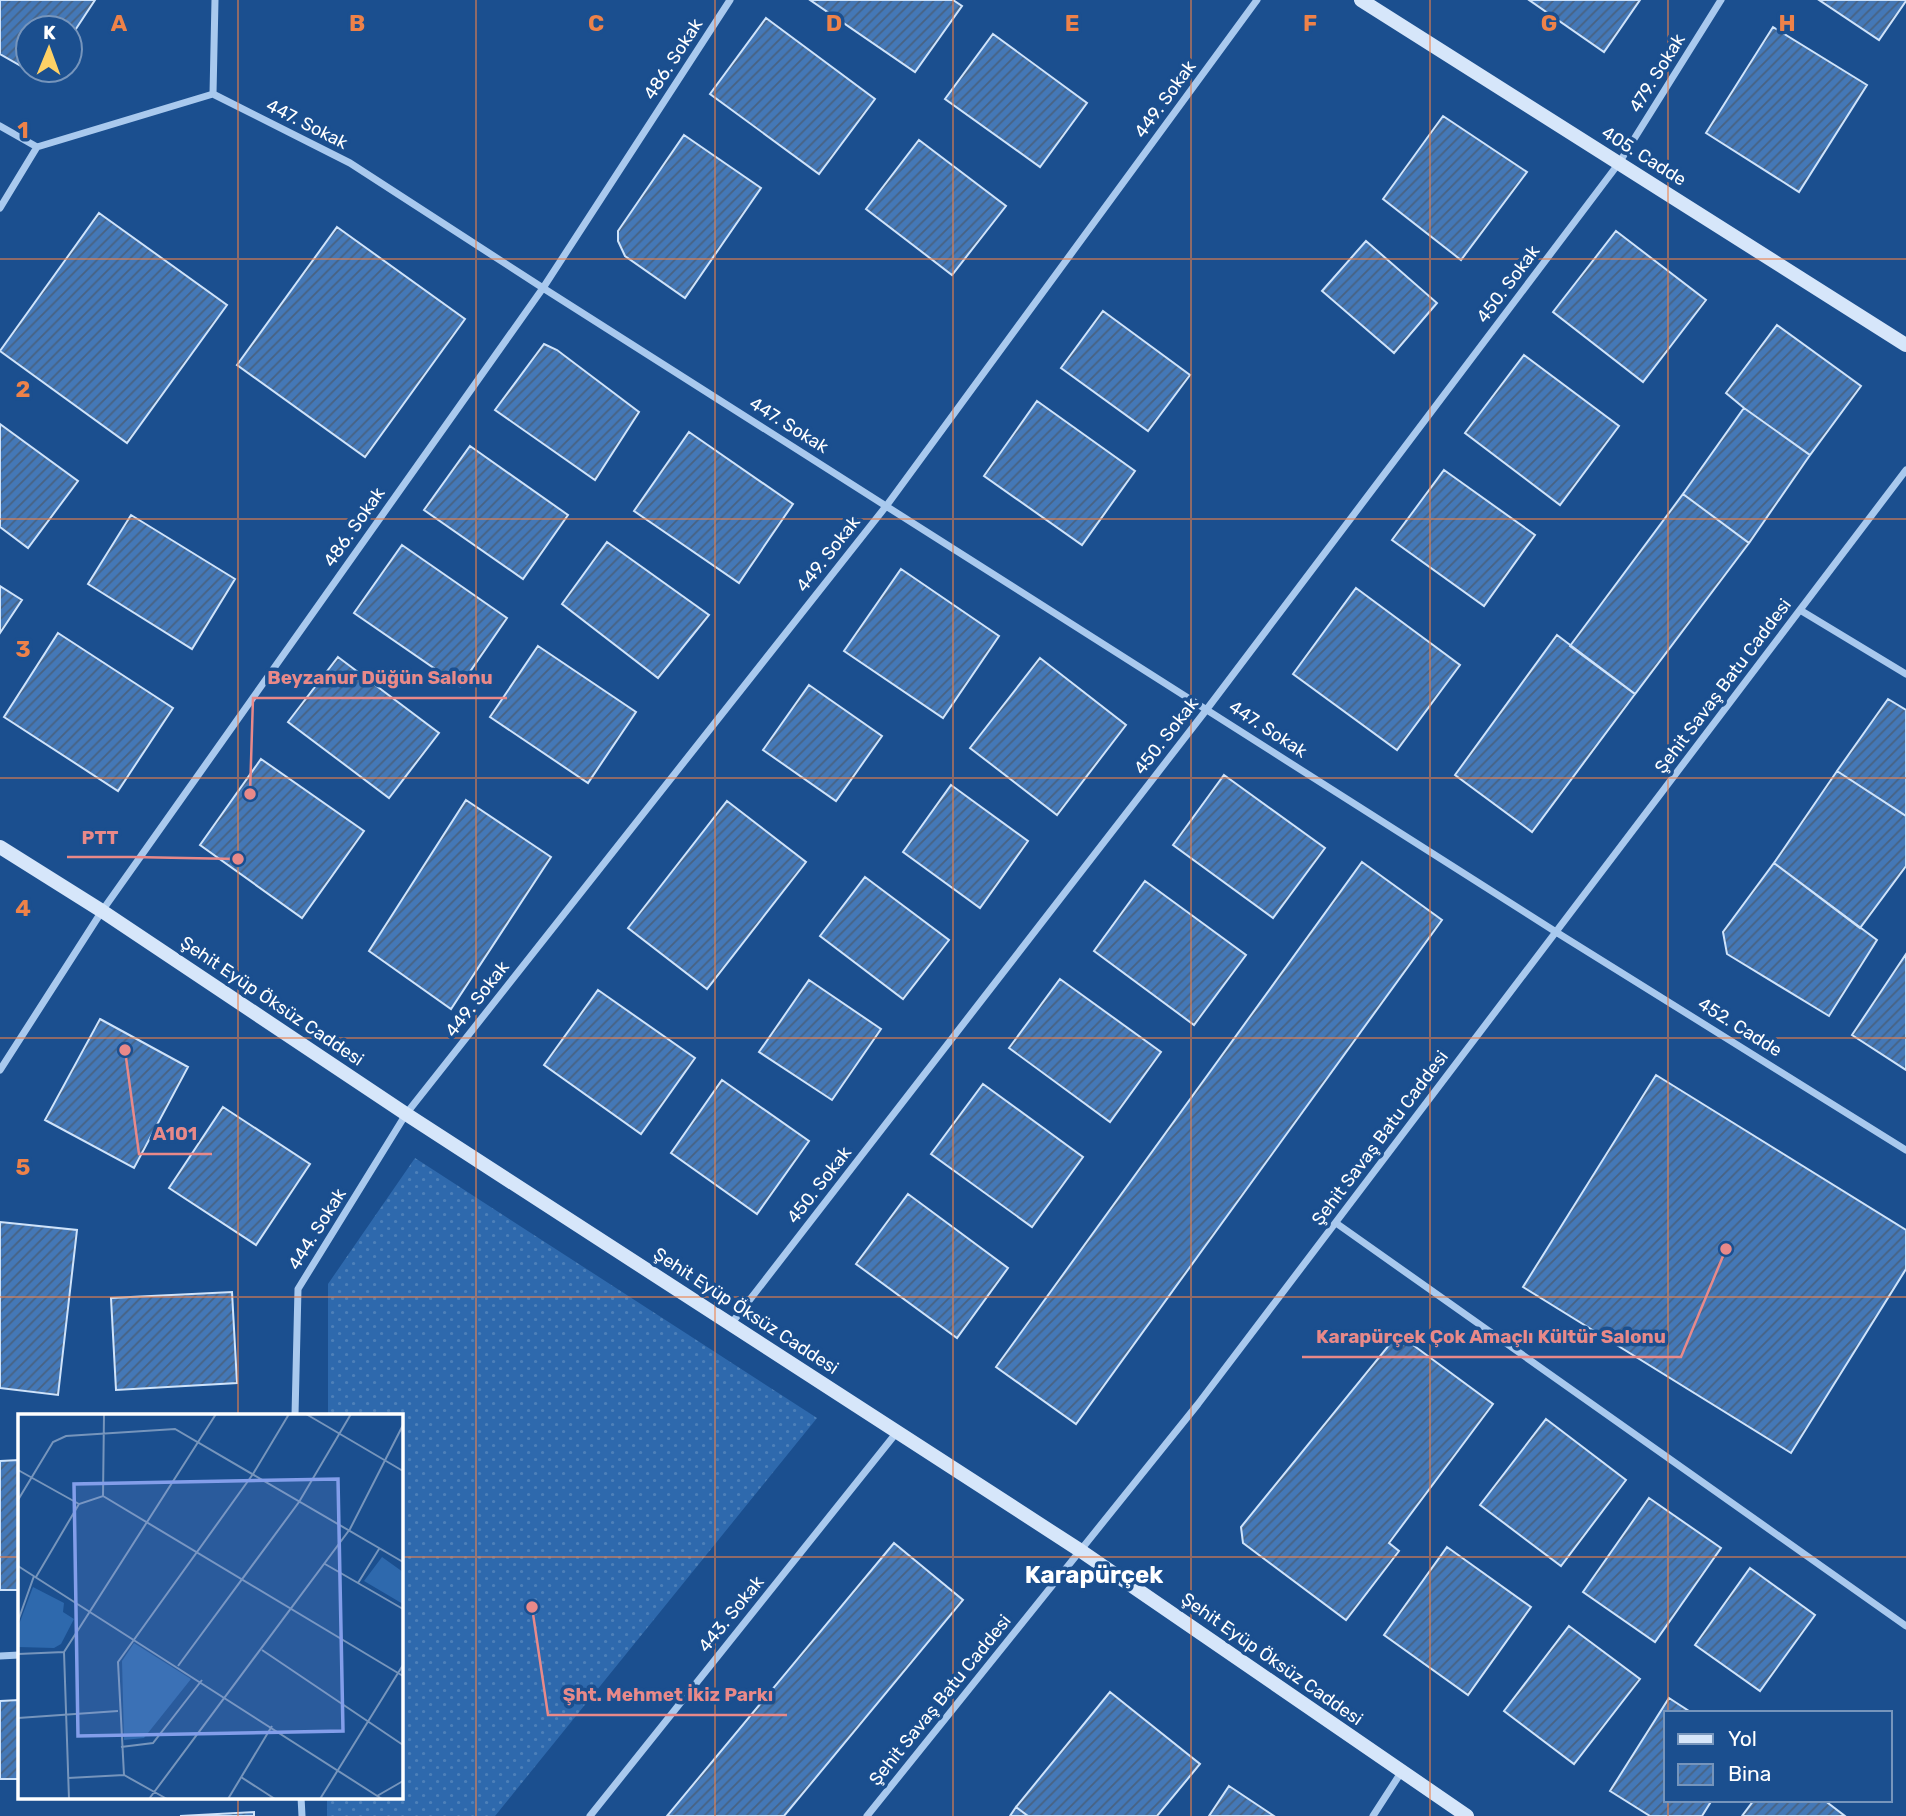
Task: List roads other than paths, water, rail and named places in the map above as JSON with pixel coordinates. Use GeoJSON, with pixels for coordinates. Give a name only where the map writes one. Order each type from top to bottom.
{"type":"FeatureCollection","features":[{"type":"Feature","properties":{"kind":"street"},"geometry":{"type":"LineString","coordinates":[[0,208],[37,147],[213,94],[215,0]]}},
{"type":"Feature","properties":{"kind":"street","name":"486. Sokak"},"geometry":{"type":"LineString","coordinates":[[0,1070],[102,911],[543,288],[730,0]]}},
{"type":"Feature","properties":{"kind":"street","name":"449. Sokak"},"geometry":{"type":"LineString","coordinates":[[406,1114],[887,505],[1257,0]]}},
{"type":"Feature","properties":{"kind":"street","name":"405. Cadde"},"geometry":{"type":"LineString","coordinates":[[1361,0],[1906,345]]}},
{"type":"Feature","properties":{"kind":"street","name":"479. Sokak"},"geometry":{"type":"LineString","coordinates":[[1619,163],[1721,0]]}},
{"type":"Feature","properties":{"kind":"street","name":"447. Sokak"},"geometry":{"type":"LineString","coordinates":[[213,94],[350,163],[1556,932]]}},
{"type":"Feature","properties":{"kind":"street"},"geometry":{"type":"LineString","coordinates":[[0,127],[37,147]]}},
{"type":"Feature","properties":{"kind":"street","name":"450. Sokak"},"geometry":{"type":"LineString","coordinates":[[731,1324],[1207,709],[1619,163]]}},
{"type":"Feature","properties":{"kind":"street","name":"Şehit Savaş Batu Caddesi"},"geometry":{"type":"LineString","coordinates":[[867,1816],[1198,1404],[1906,470]]}},
{"type":"Feature","properties":{"kind":"street"},"geometry":{"type":"LineString","coordinates":[[1800,610],[1906,674]]}},
{"type":"Feature","properties":{"kind":"street","name":"Şehit Eyüp Öksüz Caddesi"},"geometry":{"type":"LineString","coordinates":[[0,847],[102,911],[406,1114],[1081,1551],[1466,1816]]}},
{"type":"Feature","properties":{"kind":"street","name":"452. Cadde"},"geometry":{"type":"LineString","coordinates":[[1556,932],[1906,1150]]}},
{"type":"Feature","properties":{"kind":"street","name":"444. Sokak"},"geometry":{"type":"LineString","coordinates":[[295,1414],[298,1289],[406,1114]]}},
{"type":"Feature","properties":{"kind":"street"},"geometry":{"type":"LineString","coordinates":[[1336,1223],[1906,1626]]}},
{"type":"Feature","properties":{"kind":"street","name":"443. Sokak"},"geometry":{"type":"LineString","coordinates":[[590,1816],[897,1432]]}},
{"type":"Feature","properties":{"kind":"street"},"geometry":{"type":"LineString","coordinates":[[0,1656],[18,1655]]}},
{"type":"Feature","properties":{"kind":"street"},"geometry":{"type":"LineString","coordinates":[[1373,1816],[1402,1771]]}},
{"type":"Feature","properties":{"kind":"street"},"geometry":{"type":"LineString","coordinates":[[301,1798],[302,1816]]}},
{"type":"Feature","properties":{"kind":"place","name":"Beyzanur Düğün Salonu"},"geometry":{"type":"Point","coordinates":[250,794]}},
{"type":"Feature","properties":{"kind":"place","name":"PTT"},"geometry":{"type":"Point","coordinates":[238,859]}},
{"type":"Feature","properties":{"kind":"place","name":"A101"},"geometry":{"type":"Point","coordinates":[125,1050]}},
{"type":"Feature","properties":{"kind":"place","name":"Karapürçek Çok Amaçlı Kültür Salonu"},"geometry":{"type":"Point","coordinates":[1726,1249]}},
{"type":"Feature","properties":{"kind":"place","name":"Şht. Mehmet İkiz Parkı"},"geometry":{"type":"Point","coordinates":[532,1607]}},
{"type":"Feature","properties":{"kind":"district","name":"Karapürçek"},"geometry":{"type":"Point","coordinates":[1094,1575]}}]}
